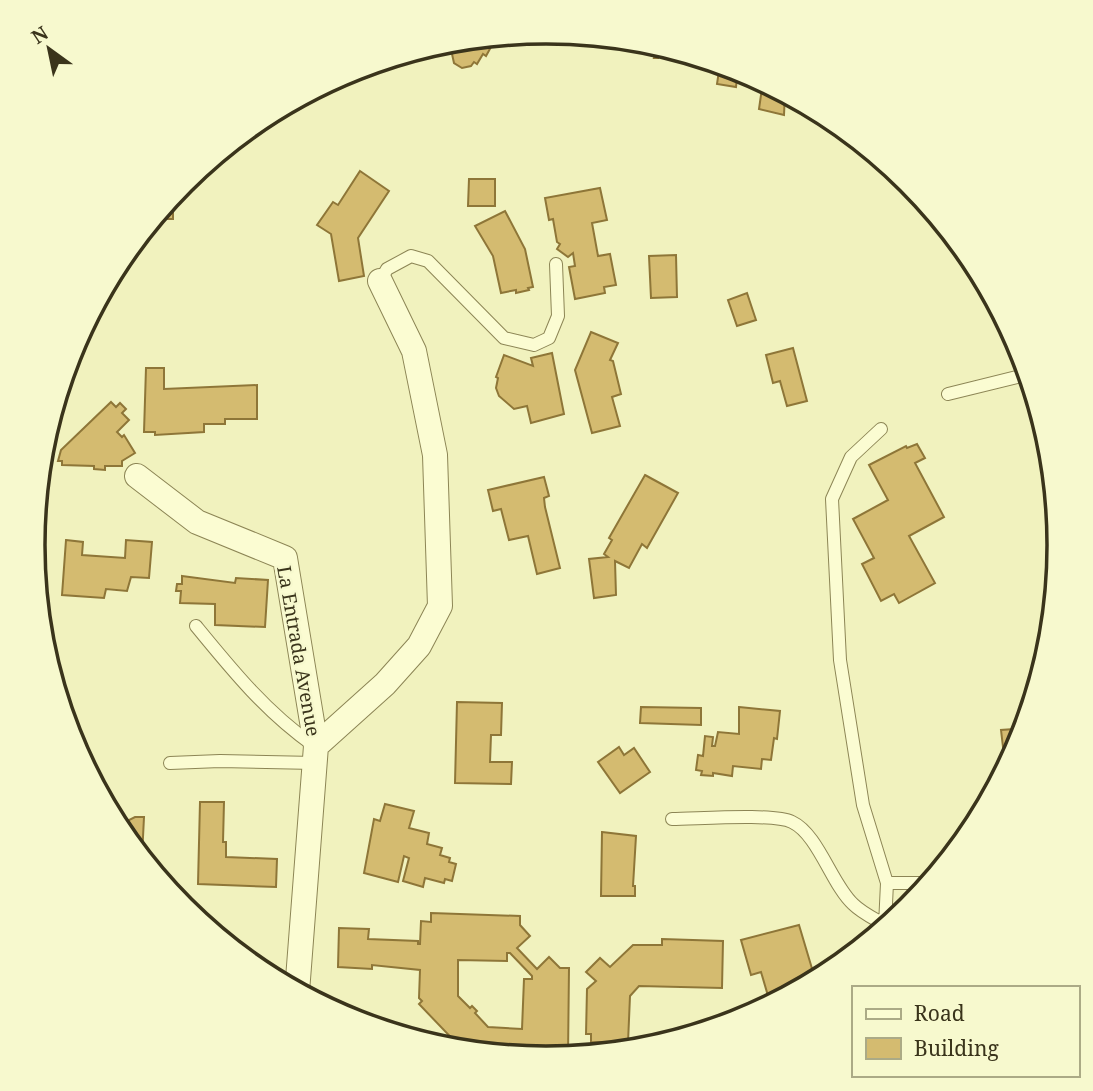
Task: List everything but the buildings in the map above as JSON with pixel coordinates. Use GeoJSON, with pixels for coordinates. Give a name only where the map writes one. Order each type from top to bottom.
{"type":"FeatureCollection","features":[{"type":"Feature","properties":{"kind":"street","name":"La Entrada Avenue"},"geometry":{"type":"LineString","coordinates":[[315,755],[419,646],[440,606],[435,455],[414,351],[380,281]]}},
{"type":"Feature","properties":{"kind":"street","name":"La Entrada Avenue"},"geometry":{"type":"LineString","coordinates":[[137,475],[197,522],[285,558],[315,755],[298,981]]}},
{"type":"Feature","properties":{"kind":"lane"},"geometry":{"type":"LineString","coordinates":[[380,281],[387,269],[411,256],[428,261],[504,338],[534,345],[550,338],[558,316],[555,264]]}},
{"type":"Feature","properties":{"kind":"lane"},"geometry":{"type":"LineString","coordinates":[[948,394],[1019,376]]}},
{"type":"Feature","properties":{"kind":"lane"},"geometry":{"type":"LineString","coordinates":[[881,429],[851,457],[832,499],[842,673],[863,805],[887,883],[886,914]]}},
{"type":"Feature","properties":{"kind":"lane"},"geometry":{"type":"LineString","coordinates":[[196,626],[254,696],[315,755]]}},
{"type":"Feature","properties":{"kind":"lane"},"geometry":{"type":"LineString","coordinates":[[170,763],[315,755]]}},
{"type":"Feature","properties":{"kind":"lane"},"geometry":{"type":"LineString","coordinates":[[672,819],[782,819],[793,822],[804,831],[852,904],[878,922]]}},
{"type":"Feature","properties":{"kind":"lane"},"geometry":{"type":"LineString","coordinates":[[887,883],[917,883]]}}]}
